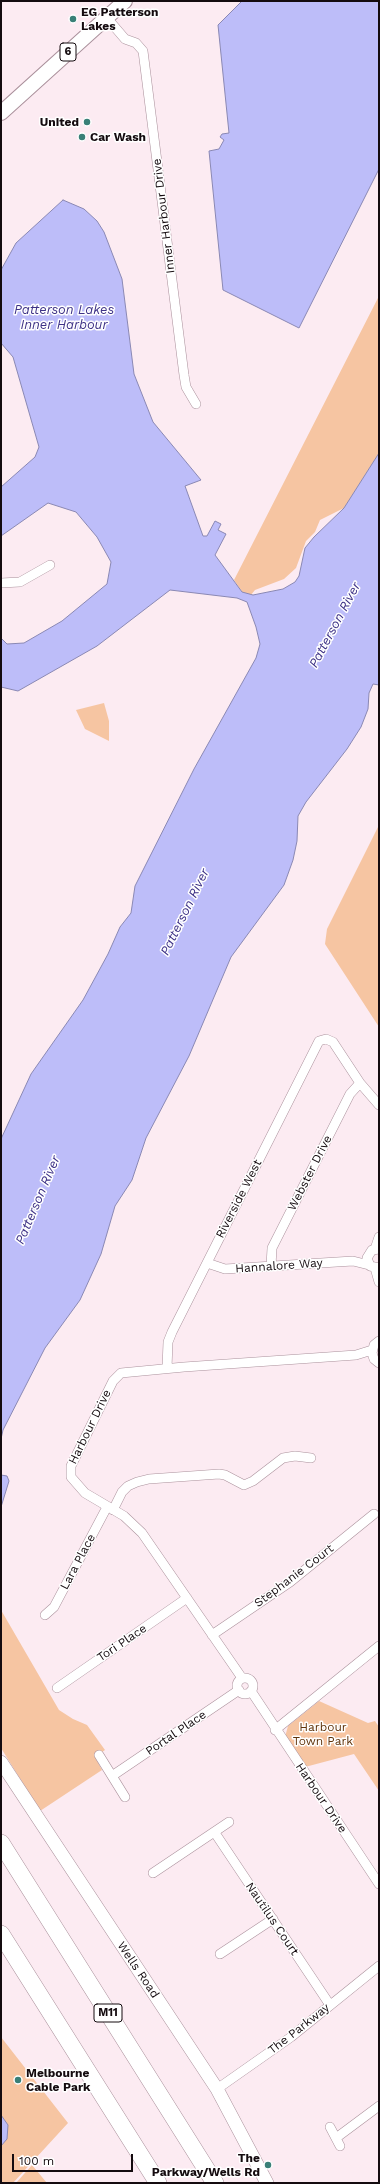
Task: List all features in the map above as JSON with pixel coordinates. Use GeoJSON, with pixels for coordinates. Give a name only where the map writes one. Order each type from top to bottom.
{"type":"FeatureCollection","features":[{"type":"Feature","properties":{"kind":"highway","name":"M11"},"geometry":{"type":"LineString","coordinates":[[1,1843],[215,2183]]}},
{"type":"Feature","properties":{"kind":"highway"},"geometry":{"type":"LineString","coordinates":[[1,1934],[158,2183]]}},
{"type":"Feature","properties":{"kind":"main road","name":"6"},"geometry":{"type":"LineString","coordinates":[[1,113],[125,1]]}},
{"type":"Feature","properties":{"kind":"main road","name":"Wells Road"},"geometry":{"type":"LineString","coordinates":[[1,1762],[217,2089],[267,2183]]}},
{"type":"Feature","properties":{"kind":"street","name":"Inner Harbour Drive"},"geometry":{"type":"LineString","coordinates":[[107,18],[125,39],[136,43],[144,51],[184,375],[186,387],[196,404]]}},
{"type":"Feature","properties":{"kind":"street"},"geometry":{"type":"LineString","coordinates":[[1,583],[20,582],[50,565]]}},
{"type":"Feature","properties":{"kind":"street","name":"Riverside West"},"geometry":{"type":"LineString","coordinates":[[167,1368],[167,1349],[170,1336],[319,1041],[326,1039],[333,1042],[360,1083]]}},
{"type":"Feature","properties":{"kind":"street"},"geometry":{"type":"LineString","coordinates":[[360,1083],[379,1105]]}},
{"type":"Feature","properties":{"kind":"street","name":"Webster Drive"},"geometry":{"type":"LineString","coordinates":[[272,1266],[272,1248],[350,1094],[360,1083]]}},
{"type":"Feature","properties":{"kind":"street"},"geometry":{"type":"LineString","coordinates":[[379,1237],[374,1251],[374,1267],[379,1282]]}},
{"type":"Feature","properties":{"kind":"street","name":"Hannalore Way"},"geometry":{"type":"LineString","coordinates":[[353,1261],[374,1251]]}},
{"type":"Feature","properties":{"kind":"street","name":"Hannalore Way"},"geometry":{"type":"LineString","coordinates":[[207,1263],[225,1269],[353,1261],[374,1267]]}},
{"type":"Feature","properties":{"kind":"street"},"geometry":{"type":"LineString","coordinates":[[377,1361],[372,1350],[379,1340]]}},
{"type":"Feature","properties":{"kind":"street","name":"Harbour Drive"},"geometry":{"type":"LineString","coordinates":[[242,1678],[142,1533],[133,1524],[110,1508],[88,1496],[71,1476],[71,1466],[116,1376],[129,1372],[167,1368],[356,1355],[372,1350]]}},
{"type":"Feature","properties":{"kind":"street","name":"Harbour Drive"},"geometry":{"type":"LineString","coordinates":[[356,1355],[377,1361]]}},
{"type":"Feature","properties":{"kind":"street","name":"Lara Place"},"geometry":{"type":"LineString","coordinates":[[45,1615],[54,1607],[110,1508],[128,1486],[149,1479],[218,1474],[244,1485],[253,1482],[283,1458],[295,1456],[311,1458]]}},
{"type":"Feature","properties":{"kind":"street","name":"Stephanie Court"},"geometry":{"type":"LineString","coordinates":[[212,1635],[290,1582],[374,1514]]}},
{"type":"Feature","properties":{"kind":"street","name":"Tori Place"},"geometry":{"type":"LineString","coordinates":[[57,1688],[187,1598]]}},
{"type":"Feature","properties":{"kind":"street"},"geometry":{"type":"LineString","coordinates":[[276,1730],[379,1646]]}},
{"type":"Feature","properties":{"kind":"street"},"geometry":{"type":"LineString","coordinates":[[242,1678],[248,1678],[252,1681],[253,1686],[251,1691],[244,1693],[239,1690],[238,1684],[242,1678]]}},
{"type":"Feature","properties":{"kind":"street","name":"Portal Place"},"geometry":{"type":"LineString","coordinates":[[112,1776],[239,1690]]}},
{"type":"Feature","properties":{"kind":"street","name":"Harbour Drive"},"geometry":{"type":"LineString","coordinates":[[251,1691],[379,1884]]}},
{"type":"Feature","properties":{"kind":"street"},"geometry":{"type":"LineString","coordinates":[[99,1755],[125,1797]]}},
{"type":"Feature","properties":{"kind":"street"},"geometry":{"type":"LineString","coordinates":[[153,1873],[215,1833],[229,1822]]}},
{"type":"Feature","properties":{"kind":"street","name":"Nautilus Court"},"geometry":{"type":"LineString","coordinates":[[215,1833],[330,2005]]}},
{"type":"Feature","properties":{"kind":"street"},"geometry":{"type":"LineString","coordinates":[[220,1954],[273,1919]]}},
{"type":"Feature","properties":{"kind":"street","name":"The Parkway"},"geometry":{"type":"LineString","coordinates":[[217,2089],[291,2037],[379,1966]]}},
{"type":"Feature","properties":{"kind":"street"},"geometry":{"type":"LineString","coordinates":[[330,2127],[338,2142],[379,2106]]}},
{"type":"Feature","properties":{"kind":"green space"},"geometry":{"type":"Polygon","coordinates":[[[379,296],[379,453],[344,508],[320,520],[315,532],[306,541],[296,568],[284,579],[255,590],[250,596],[242,592],[234,580],[379,296]]]}},
{"type":"Feature","properties":{"kind":"green space"},"geometry":{"type":"Polygon","coordinates":[[[104,703],[109,721],[109,741],[85,729],[76,710],[104,703]]]}},
{"type":"Feature","properties":{"kind":"green space"},"geometry":{"type":"Polygon","coordinates":[[[379,825],[379,1027],[325,944],[327,929],[379,825]]]}},
{"type":"Feature","properties":{"kind":"green space"},"geometry":{"type":"Polygon","coordinates":[[[1,1610],[59,1710],[73,1719],[87,1725],[105,1750],[95,1757],[102,1770],[40,1811],[1,1748],[1,1610]]]}},
{"type":"Feature","properties":{"kind":"green space","name":"Harbour Town Park"},"geometry":{"type":"Polygon","coordinates":[[[319,1701],[368,1723],[375,1721],[379,1727],[379,1791],[354,1754],[305,1767],[285,1737],[288,1726],[319,1701]]]}},
{"type":"Feature","properties":{"kind":"green space","name":"Melbourne Cable Park"},"geometry":{"type":"Polygon","coordinates":[[[1,2037],[68,2123],[13,2183],[1,2183],[1,2037]]]}},
{"type":"Feature","properties":{"kind":"green space"},"geometry":{"type":"Polygon","coordinates":[[[32,2165],[47,2183],[16,2183],[32,2165]]]}},
{"type":"Feature","properties":{"kind":"water"},"geometry":{"type":"Polygon","coordinates":[[[242,1],[379,1],[379,169],[299,328],[223,290],[209,151],[219,149],[224,140],[220,137],[222,134],[229,133],[218,25],[242,1]]]}},
{"type":"Feature","properties":{"kind":"water"},"geometry":{"type":"Polygon","coordinates":[[[63,200],[84,209],[97,221],[104,232],[122,279],[134,374],[153,422],[201,480],[185,486],[203,536],[207,536],[215,521],[221,524],[218,530],[226,534],[215,555],[242,592],[253,595],[283,589],[295,582],[299,576],[305,548],[314,537],[344,508],[379,453],[379,685],[373,684],[369,693],[368,709],[361,727],[347,749],[306,802],[298,816],[297,841],[293,860],[284,885],[231,957],[189,1056],[146,1138],[132,1180],[115,1206],[101,1254],[80,1300],[45,1348],[3,1430],[1,1439],[1,1139],[31,1074],[83,1000],[108,954],[120,927],[131,913],[135,886],[194,769],[256,658],[260,644],[256,627],[247,602],[237,598],[170,590],[97,646],[18,691],[1,687],[1,638],[7,644],[24,643],[62,621],[107,584],[111,562],[97,537],[76,512],[48,503],[1,536],[1,487],[35,457],[39,447],[13,357],[1,343],[1,270],[16,243],[63,200]]]}},
{"type":"Feature","properties":{"kind":"water"},"geometry":{"type":"Polygon","coordinates":[[[1,1475],[7,1476],[9,1481],[1,1507],[1,1475]]]}},
{"type":"Feature","properties":{"kind":"water"},"geometry":{"type":"Polygon","coordinates":[[[1,2115],[8,2125],[7,2139],[1,2146],[1,2115]]]}},
{"type":"Feature","properties":{"kind":"place","name":"EG Patterson Lakes"},"geometry":{"type":"Point","coordinates":[73,19]}},
{"type":"Feature","properties":{"kind":"place","name":"United"},"geometry":{"type":"Point","coordinates":[87,122]}},
{"type":"Feature","properties":{"kind":"place","name":"Car Wash"},"geometry":{"type":"Point","coordinates":[82,137]}},
{"type":"Feature","properties":{"kind":"place","name":"Melbourne Cable Park"},"geometry":{"type":"Point","coordinates":[18,2080]}},
{"type":"Feature","properties":{"kind":"place","name":"The Parkway/Wells Rd"},"geometry":{"type":"Point","coordinates":[268,2165]}},
{"type":"Feature","properties":{"kind":"water label","name":"Patterson Lakes Inner Harbour"},"geometry":{"type":"Point","coordinates":[64,318]}},
{"type":"Feature","properties":{"kind":"water label","name":"Patterson River"},"geometry":{"type":"Point","coordinates":[335,625]}},
{"type":"Feature","properties":{"kind":"water label","name":"Patterson River"},"geometry":{"type":"Point","coordinates":[185,912]}},
{"type":"Feature","properties":{"kind":"water label","name":"Patterson River"},"geometry":{"type":"Point","coordinates":[38,1200]}}]}
